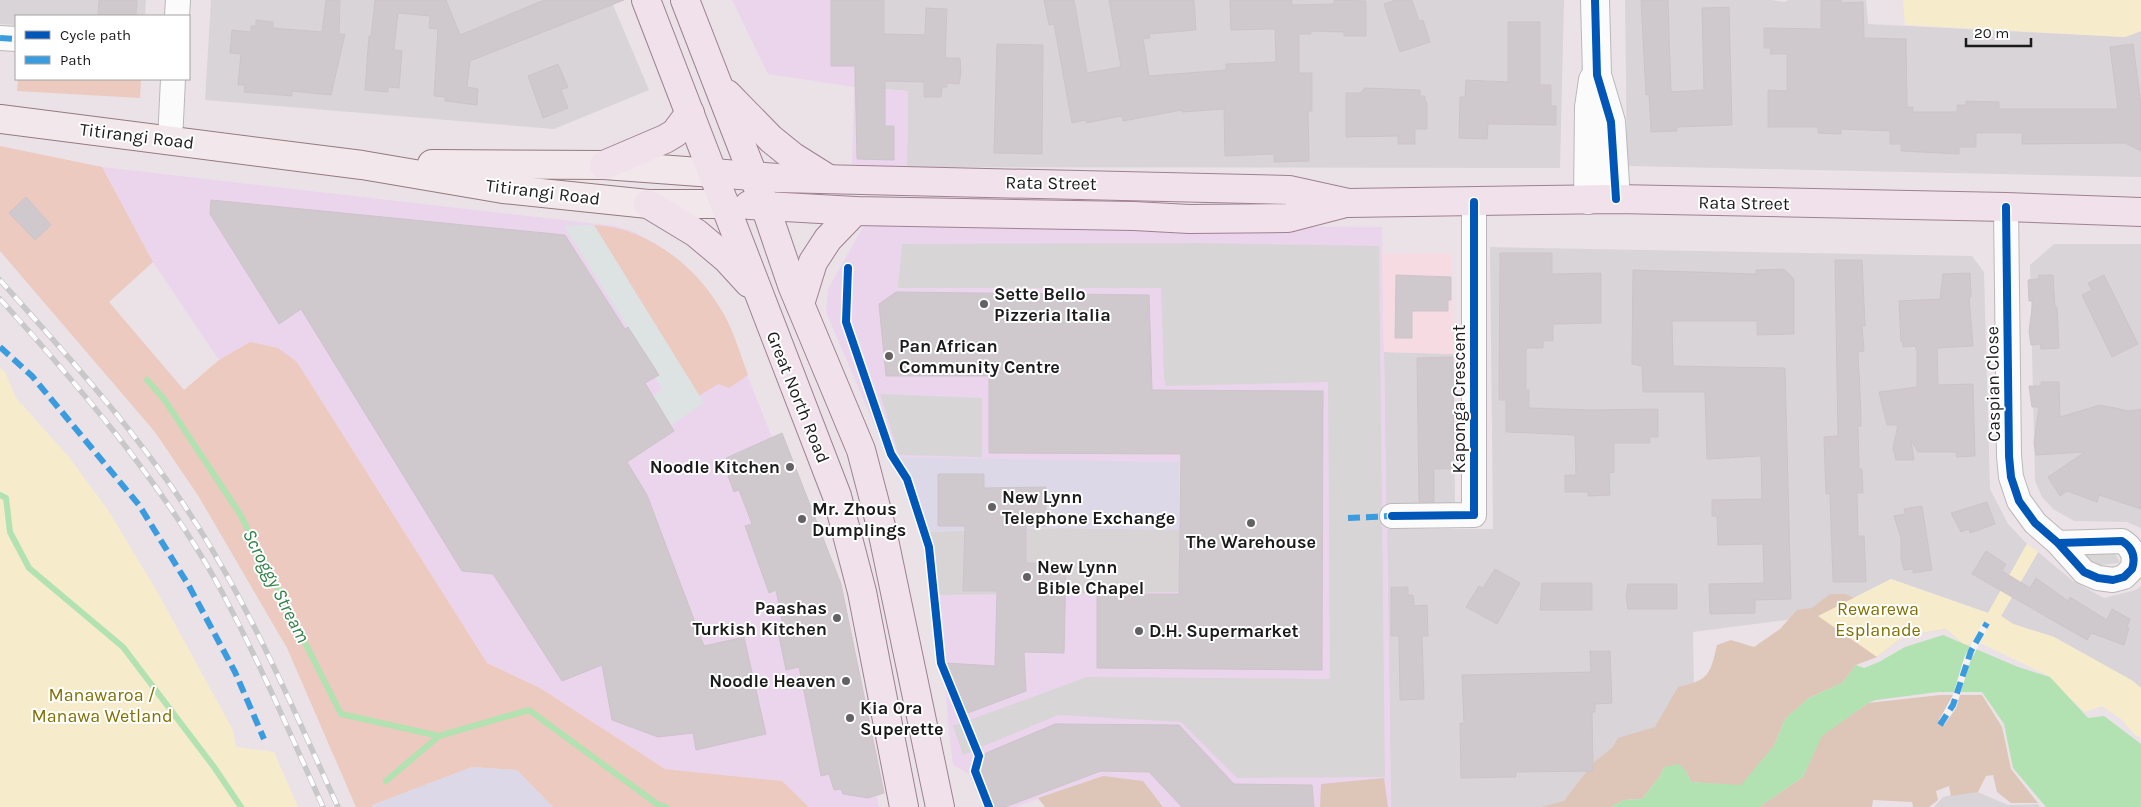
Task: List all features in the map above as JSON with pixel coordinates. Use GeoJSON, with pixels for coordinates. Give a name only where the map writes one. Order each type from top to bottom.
{"type":"FeatureCollection","features":[{"type":"Feature","properties":{"kind":"main road","name":"Great North Road"},"geometry":{"type":"LineString","coordinates":[[646,0],[757,292],[827,467],[846,528],[862,592],[904,807]]}},
{"type":"Feature","properties":{"kind":"main road","name":"Great North Road"},"geometry":{"type":"LineString","coordinates":[[685,0],[765,206],[800,304],[861,450],[882,530],[940,807]]}},
{"type":"Feature","properties":{"kind":"main road"},"geometry":{"type":"LineString","coordinates":[[719,86],[771,138],[792,156],[827,178]]}},
{"type":"Feature","properties":{"kind":"main road"},"geometry":{"type":"LineString","coordinates":[[604,165],[675,133],[690,113]]}},
{"type":"Feature","properties":{"kind":"main road","name":"Titirangi Road"},"geometry":{"type":"LineString","coordinates":[[0,119],[362,165],[503,188],[648,204],[725,204]]}},
{"type":"Feature","properties":{"kind":"main road","name":"Titirangi Road"},"geometry":{"type":"LineString","coordinates":[[362,165],[510,163],[604,165],[713,173]]}},
{"type":"Feature","properties":{"kind":"main road","name":"Rata Street"},"geometry":{"type":"LineString","coordinates":[[713,173],[752,176],[1289,190],[1348,202],[1616,199],[2006,207],[2141,212]]}},
{"type":"Feature","properties":{"kind":"main road","name":"Rata Street"},"geometry":{"type":"LineString","coordinates":[[725,204],[856,212],[1124,216],[1189,219],[1288,218],[1348,202]]}},
{"type":"Feature","properties":{"kind":"main road"},"geometry":{"type":"LineString","coordinates":[[648,204],[696,233],[727,259],[757,292]]}},
{"type":"Feature","properties":{"kind":"main road"},"geometry":{"type":"LineString","coordinates":[[800,304],[813,262],[828,238],[856,212]]}},
{"type":"Feature","properties":{"kind":"street"},"geometry":{"type":"LineString","coordinates":[[177,15],[178,0]]}},
{"type":"Feature","properties":{"kind":"street"},"geometry":{"type":"LineString","coordinates":[[1595,0],[1597,75],[1611,122],[1616,199]]}},
{"type":"Feature","properties":{"kind":"street"},"geometry":{"type":"LineString","coordinates":[[0,38],[15,39]]}},
{"type":"Feature","properties":{"kind":"street"},"geometry":{"type":"LineString","coordinates":[[1588,200],[1590,90],[1591,82],[1597,75]]}},
{"type":"Feature","properties":{"kind":"street"},"geometry":{"type":"LineString","coordinates":[[170,141],[173,80]]}},
{"type":"Feature","properties":{"kind":"street","name":"Kaponga Crescent"},"geometry":{"type":"LineString","coordinates":[[1392,516],[1474,515],[1474,202]]}},
{"type":"Feature","properties":{"kind":"street","name":"Caspian Close"},"geometry":{"type":"LineString","coordinates":[[2006,207],[2009,456],[2011,477],[2019,501],[2035,523],[2058,542]]}},
{"type":"Feature","properties":{"kind":"shaded area"},"geometry":{"type":"Polygon","coordinates":[[[0,0],[146,0],[145,15],[15,15],[15,25],[0,24],[0,0]]]}},
{"type":"Feature","properties":{"kind":"shaded area"},"geometry":{"type":"Polygon","coordinates":[[[211,0],[611,0],[649,90],[554,129],[205,100],[211,0]]]}},
{"type":"Feature","properties":{"kind":"shaded area"},"geometry":{"type":"Polygon","coordinates":[[[732,0],[855,0],[854,87],[768,74],[732,0]]]}},
{"type":"Feature","properties":{"kind":"shaded area"},"geometry":{"type":"Polygon","coordinates":[[[855,0],[1564,0],[1560,168],[907,167],[908,91],[854,87],[855,0]]]}},
{"type":"Feature","properties":{"kind":"shaded area"},"geometry":{"type":"Polygon","coordinates":[[[1625,0],[1770,0],[1785,2],[1788,0],[1866,0],[1868,24],[2125,37],[2141,31],[2141,177],[1627,166],[1625,0]]]}},
{"type":"Feature","properties":{"kind":"shaded area"},"geometry":{"type":"Polygon","coordinates":[[[18,80],[141,80],[140,98],[17,91],[18,80]]]}},
{"type":"Feature","properties":{"kind":"shaded area"},"geometry":{"type":"Polygon","coordinates":[[[854,87],[908,91],[907,167],[852,164],[854,87]]]}},
{"type":"Feature","properties":{"kind":"shaded area"},"geometry":{"type":"Polygon","coordinates":[[[0,146],[102,167],[153,262],[109,302],[184,390],[219,360],[250,342],[278,348],[297,362],[487,663],[540,688],[665,769],[782,781],[809,807],[553,807],[517,770],[472,767],[372,805],[372,807],[356,807],[287,648],[199,497],[155,432],[0,251],[0,146]]]}},
{"type":"Feature","properties":{"kind":"shaded area"},"geometry":{"type":"Polygon","coordinates":[[[102,167],[615,226],[635,232],[679,260],[698,278],[722,312],[827,575],[834,597],[879,807],[809,807],[782,781],[665,769],[540,688],[487,663],[297,362],[250,342],[219,360],[153,262],[102,167]]]}},
{"type":"Feature","properties":{"kind":"shaded area"},"geometry":{"type":"Polygon","coordinates":[[[594,225],[633,233],[651,241],[684,264],[711,294],[722,311],[748,375],[729,388],[718,384],[699,396],[594,225]]]}},
{"type":"Feature","properties":{"kind":"shaded area"},"geometry":{"type":"Polygon","coordinates":[[[594,225],[704,403],[671,425],[653,396],[662,389],[655,377],[658,375],[564,226],[594,225]]]}},
{"type":"Feature","properties":{"kind":"shaded area"},"geometry":{"type":"Polygon","coordinates":[[[864,225],[1382,227],[1391,807],[1163,807],[1160,802],[1103,776],[1015,807],[983,807],[969,774],[953,765],[948,723],[939,595],[1066,592],[1179,463],[888,457],[826,312],[828,289],[864,225]]]}},
{"type":"Feature","properties":{"kind":"shaded area"},"geometry":{"type":"Polygon","coordinates":[[[1201,243],[1379,246],[1385,777],[1237,778],[1181,722],[1058,715],[963,755],[953,726],[1087,677],[1330,679],[1328,382],[1166,386],[1164,377],[1161,288],[898,288],[902,244],[1201,243]]]}},
{"type":"Feature","properties":{"kind":"shaded area"},"geometry":{"type":"Polygon","coordinates":[[[2054,244],[2141,244],[2141,528],[2127,522],[2074,521],[2053,509],[2042,497],[2035,481],[2030,265],[2054,244]]]}},
{"type":"Feature","properties":{"kind":"shaded area"},"geometry":{"type":"Polygon","coordinates":[[[1490,247],[1972,256],[1984,272],[1990,489],[2008,524],[2027,544],[1988,613],[1891,579],[1818,616],[1693,632],[1695,748],[1578,807],[1391,807],[1387,529],[1493,529],[1490,247]]]}},
{"type":"Feature","properties":{"kind":"shaded area"},"geometry":{"type":"Polygon","coordinates":[[[1452,253],[1453,354],[1384,352],[1382,254],[1452,253]]]}},
{"type":"Feature","properties":{"kind":"shaded area"},"geometry":{"type":"Polygon","coordinates":[[[1384,352],[1453,354],[1455,506],[1386,511],[1384,352]]]}},
{"type":"Feature","properties":{"kind":"shaded area"},"geometry":{"type":"Polygon","coordinates":[[[880,394],[982,398],[982,457],[899,455],[880,394]]]}},
{"type":"Feature","properties":{"kind":"shaded area"},"geometry":{"type":"Polygon","coordinates":[[[888,457],[1179,462],[1179,530],[1061,528],[927,532],[905,482],[888,457]]]}},
{"type":"Feature","properties":{"kind":"shaded area"},"geometry":{"type":"Polygon","coordinates":[[[1061,528],[1179,530],[1179,592],[939,595],[931,543],[927,532],[1061,528]]]}},
{"type":"Feature","properties":{"kind":"shaded area"},"geometry":{"type":"Polygon","coordinates":[[[2112,547],[2120,563],[2090,566],[2082,551],[2112,547]]]}},
{"type":"Feature","properties":{"kind":"shaded area"},"geometry":{"type":"Polygon","coordinates":[[[2038,552],[2073,581],[2104,598],[2136,590],[2141,586],[2141,688],[2133,681],[2054,637],[2013,624],[2001,616],[2038,552]]]}},
{"type":"Feature","properties":{"kind":"shaded area"},"geometry":{"type":"Polygon","coordinates":[[[1943,635],[2018,667],[2050,677],[2088,718],[2104,716],[2141,744],[2141,807],[2046,807],[2013,768],[2004,724],[1982,692],[1938,692],[1876,700],[1868,703],[1822,736],[1803,777],[1759,807],[1611,807],[1624,800],[1642,799],[1660,776],[1664,767],[1679,764],[1686,771],[1691,782],[1741,785],[1774,746],[1785,719],[1809,698],[1842,683],[1856,665],[1864,668],[1905,647],[1943,635]]]}},
{"type":"Feature","properties":{"kind":"shaded area"},"geometry":{"type":"Polygon","coordinates":[[[472,767],[517,770],[553,807],[372,807],[372,805],[472,767]]]}},
{"type":"Feature","properties":{"kind":"shaded area"},"geometry":{"type":"Polygon","coordinates":[[[1973,790],[2008,805],[2038,804],[2040,807],[1934,807],[1943,797],[1973,790]]]}},
{"type":"Feature","properties":{"kind":"green space"},"geometry":{"type":"Polygon","coordinates":[[[1903,0],[2141,0],[2141,31],[2125,37],[1905,25],[1903,0]]]}},
{"type":"Feature","properties":{"kind":"green space","name":"Manawaroa / Manawa Wetland"},"geometry":{"type":"Polygon","coordinates":[[[0,368],[5,372],[16,398],[68,456],[108,510],[159,595],[233,730],[236,747],[274,752],[298,807],[0,807],[0,368]]]}},
{"type":"Feature","properties":{"kind":"green space","name":"Rewarewa Esplanade"},"geometry":{"type":"Polygon","coordinates":[[[2027,544],[2038,552],[2001,616],[2013,624],[2054,637],[2133,681],[2141,688],[2141,738],[2135,735],[2121,719],[2102,706],[2085,712],[2049,676],[1982,644],[1964,645],[1946,629],[1904,636],[1877,657],[1818,616],[1891,579],[1988,613],[2027,544]]]}},
{"type":"Feature","properties":{"kind":"green space"},"geometry":{"type":"Polygon","coordinates":[[[1830,594],[1845,594],[1861,601],[1932,603],[1964,645],[1946,629],[1904,636],[1877,657],[1856,665],[1842,683],[1809,698],[1785,719],[1774,746],[1741,786],[1691,782],[1686,771],[1664,767],[1660,776],[1642,799],[1624,800],[1611,807],[1542,807],[1564,801],[1593,763],[1612,748],[1618,738],[1655,727],[1678,687],[1702,679],[1710,670],[1717,645],[1731,640],[1754,647],[1780,629],[1797,610],[1812,608],[1830,594]]]}},
{"type":"Feature","properties":{"kind":"green space"},"geometry":{"type":"Polygon","coordinates":[[[1940,695],[1982,695],[2002,727],[2011,769],[2038,803],[2011,803],[1997,792],[1993,775],[1986,776],[1978,792],[1951,796],[1949,786],[1936,791],[1938,800],[1929,807],[1913,807],[1912,802],[1873,800],[1872,807],[1759,807],[1803,777],[1821,736],[1868,703],[1940,695]]]}},
{"type":"Feature","properties":{"kind":"green space"},"geometry":{"type":"Polygon","coordinates":[[[1103,776],[1143,781],[1163,807],[1045,807],[1038,798],[1103,776]]]}},
{"type":"Feature","properties":{"kind":"green space"},"geometry":{"type":"Polygon","coordinates":[[[1384,778],[1388,807],[1320,807],[1321,784],[1384,778]]]}},
{"type":"Feature","properties":{"kind":"pier"},"geometry":{"type":"Polygon","coordinates":[[[1983,622],[1988,627],[1970,662],[1956,708],[1944,725],[1939,720],[1953,695],[1964,658],[1983,622]]]}},
{"type":"Feature","properties":{"kind":"building"},"geometry":{"type":"Polygon","coordinates":[[[99,0],[137,0],[136,15],[98,15],[99,0]]]}},
{"type":"Feature","properties":{"kind":"building"},"geometry":{"type":"Polygon","coordinates":[[[326,0],[340,0],[339,34],[345,34],[331,95],[292,91],[292,96],[244,92],[245,85],[238,85],[241,54],[230,53],[232,30],[251,32],[251,26],[256,26],[256,20],[273,22],[273,28],[322,32],[326,0]]]}},
{"type":"Feature","properties":{"kind":"building"},"geometry":{"type":"Polygon","coordinates":[[[375,0],[446,0],[460,35],[544,0],[624,0],[470,61],[467,87],[478,89],[477,105],[445,101],[445,97],[434,96],[438,29],[429,28],[430,16],[398,13],[394,50],[402,51],[399,88],[388,87],[388,92],[365,90],[369,36],[371,36],[375,0]]]}},
{"type":"Feature","properties":{"kind":"building"},"geometry":{"type":"Polygon","coordinates":[[[831,0],[884,0],[884,34],[925,35],[926,8],[947,9],[945,58],[960,58],[961,72],[959,84],[947,83],[947,87],[942,87],[941,97],[924,97],[924,82],[885,81],[885,126],[894,126],[894,160],[857,159],[855,66],[831,66],[831,0]]]}},
{"type":"Feature","properties":{"kind":"building"},"geometry":{"type":"Polygon","coordinates":[[[1044,0],[1074,0],[1087,73],[1121,67],[1109,0],[1194,0],[1196,30],[1149,34],[1150,38],[1143,39],[1149,76],[1226,70],[1226,64],[1276,62],[1275,29],[1231,30],[1230,0],[1292,0],[1292,5],[1334,4],[1334,0],[1366,1],[1366,36],[1344,36],[1344,32],[1311,31],[1311,34],[1299,34],[1299,73],[1312,73],[1312,111],[1308,111],[1309,161],[1274,162],[1274,154],[1225,156],[1224,109],[1182,112],[1182,110],[1123,121],[1122,116],[1086,123],[1086,120],[1072,123],[1054,24],[1049,25],[1044,0]]]}},
{"type":"Feature","properties":{"kind":"building"},"geometry":{"type":"Polygon","coordinates":[[[1396,0],[1412,0],[1419,21],[1423,20],[1430,42],[1400,52],[1384,4],[1396,0]]]}},
{"type":"Feature","properties":{"kind":"building"},"geometry":{"type":"Polygon","coordinates":[[[1641,0],[1668,0],[1671,92],[1704,90],[1702,8],[1729,7],[1732,125],[1677,127],[1677,131],[1651,132],[1649,94],[1646,95],[1641,0]]]}},
{"type":"Feature","properties":{"kind":"building"},"geometry":{"type":"Polygon","coordinates":[[[1821,0],[1841,0],[1841,3],[1863,2],[1864,38],[1906,39],[1907,107],[1913,107],[1913,112],[1957,112],[1957,105],[1966,105],[1966,101],[1999,102],[1999,109],[2118,109],[2110,47],[2133,44],[2141,104],[2141,151],[2125,143],[2022,144],[2022,133],[1976,133],[1976,147],[1959,147],[1959,154],[1901,151],[1901,144],[1890,144],[1890,131],[1841,129],[1841,134],[1818,133],[1818,127],[1768,127],[1768,90],[1787,91],[1787,54],[1770,54],[1771,48],[1764,48],[1764,28],[1821,29],[1821,0]]]}},
{"type":"Feature","properties":{"kind":"building"},"geometry":{"type":"Polygon","coordinates":[[[1508,22],[1540,22],[1540,85],[1551,85],[1551,106],[1556,106],[1556,125],[1488,124],[1487,139],[1459,138],[1460,97],[1465,97],[1466,80],[1508,82],[1508,22]]]}},
{"type":"Feature","properties":{"kind":"building"},"geometry":{"type":"Polygon","coordinates":[[[997,44],[1043,45],[1042,154],[994,153],[997,44]]]}},
{"type":"Feature","properties":{"kind":"building"},"geometry":{"type":"Polygon","coordinates":[[[558,64],[568,87],[561,90],[568,108],[543,118],[528,76],[558,64]]]}},
{"type":"Feature","properties":{"kind":"building"},"geometry":{"type":"Polygon","coordinates":[[[1365,88],[1420,90],[1420,96],[1425,96],[1425,102],[1427,102],[1427,129],[1415,129],[1415,144],[1398,144],[1398,136],[1346,137],[1346,93],[1360,93],[1365,88]]]}},
{"type":"Feature","properties":{"kind":"building"},"geometry":{"type":"Polygon","coordinates":[[[26,197],[51,225],[35,240],[9,213],[26,197]]]}},
{"type":"Feature","properties":{"kind":"building"},"geometry":{"type":"Polygon","coordinates":[[[211,200],[565,235],[625,329],[628,327],[659,375],[645,383],[674,431],[627,462],[647,495],[704,646],[744,637],[766,734],[696,750],[693,733],[658,737],[612,720],[602,665],[562,681],[493,574],[462,571],[301,309],[279,324],[210,214],[211,200]]]}},
{"type":"Feature","properties":{"kind":"building"},"geometry":{"type":"Polygon","coordinates":[[[1500,253],[1552,253],[1552,274],[1601,273],[1601,323],[1553,324],[1553,341],[1543,341],[1543,348],[1526,348],[1526,390],[1529,390],[1529,408],[1592,410],[1658,409],[1658,437],[1650,437],[1650,443],[1614,443],[1614,472],[1609,473],[1610,495],[1588,496],[1588,492],[1565,492],[1565,475],[1576,475],[1575,435],[1506,432],[1506,400],[1499,400],[1500,253]]]}},
{"type":"Feature","properties":{"kind":"building"},"geometry":{"type":"Polygon","coordinates":[[[1835,260],[1862,260],[1865,326],[1862,326],[1864,351],[1858,352],[1861,426],[1858,426],[1859,469],[1862,469],[1863,493],[1857,493],[1858,536],[1864,536],[1866,582],[1833,582],[1830,494],[1826,494],[1824,437],[1838,436],[1835,260]]]}},
{"type":"Feature","properties":{"kind":"building"},"geometry":{"type":"Polygon","coordinates":[[[1784,269],[1794,279],[1794,334],[1757,335],[1757,321],[1672,321],[1673,366],[1785,368],[1791,599],[1755,600],[1755,613],[1710,614],[1709,584],[1764,583],[1763,544],[1718,545],[1717,516],[1712,516],[1712,500],[1762,499],[1761,456],[1707,459],[1705,392],[1643,392],[1642,366],[1632,364],[1633,270],[1756,274],[1756,270],[1784,269]]]}},
{"type":"Feature","properties":{"kind":"building"},"geometry":{"type":"Polygon","coordinates":[[[1970,273],[1971,297],[1969,297],[1973,346],[1937,348],[1938,385],[1973,384],[1975,456],[1957,457],[1956,452],[1918,452],[1911,440],[1914,460],[1896,460],[1893,448],[1898,425],[1887,425],[1879,392],[1917,387],[1917,351],[1915,346],[1903,347],[1903,342],[1901,342],[1899,301],[1940,299],[1943,274],[1970,273]]]}},
{"type":"Feature","properties":{"kind":"building"},"geometry":{"type":"Polygon","coordinates":[[[1396,275],[1451,277],[1451,300],[1448,300],[1448,311],[1412,311],[1412,338],[1395,338],[1396,275]]]}},
{"type":"Feature","properties":{"kind":"building"},"geometry":{"type":"Polygon","coordinates":[[[2039,275],[2053,275],[2059,348],[2041,349],[2040,344],[2031,345],[2029,331],[2033,301],[2029,301],[2028,280],[2038,279],[2039,275]]]}},
{"type":"Feature","properties":{"kind":"building"},"geometry":{"type":"Polygon","coordinates":[[[2104,275],[2138,344],[2112,357],[2082,295],[2092,290],[2088,283],[2104,275]]]}},
{"type":"Feature","properties":{"kind":"building"},"geometry":{"type":"Polygon","coordinates":[[[896,292],[1149,295],[1152,390],[1323,391],[1322,670],[1097,668],[1097,594],[1179,594],[1181,454],[989,453],[989,376],[886,376],[879,304],[896,292]]]}},
{"type":"Feature","properties":{"kind":"building"},"geometry":{"type":"Polygon","coordinates":[[[1453,357],[1454,469],[1434,469],[1434,502],[1419,502],[1417,358],[1453,357]]]}},
{"type":"Feature","properties":{"kind":"building"},"geometry":{"type":"Polygon","coordinates":[[[2041,382],[2059,382],[2060,417],[2100,405],[2129,411],[2141,409],[2141,509],[2099,495],[2097,502],[2067,491],[2060,496],[2048,477],[2085,452],[2036,455],[2034,443],[2039,407],[2032,407],[2029,386],[2041,386],[2041,382]]]}},
{"type":"Feature","properties":{"kind":"building"},"geometry":{"type":"Polygon","coordinates":[[[782,433],[841,584],[884,793],[868,798],[843,794],[841,789],[834,790],[829,774],[821,776],[799,667],[786,670],[777,627],[783,626],[776,590],[769,593],[745,526],[752,524],[739,490],[734,492],[728,476],[733,475],[726,458],[782,433]]]}},
{"type":"Feature","properties":{"kind":"building"},"geometry":{"type":"Polygon","coordinates":[[[938,474],[984,474],[984,488],[1046,487],[1046,526],[1026,526],[1026,563],[1066,564],[1064,653],[1024,652],[1026,691],[968,713],[946,663],[995,666],[997,591],[963,591],[965,526],[938,526],[938,474]]]}},
{"type":"Feature","properties":{"kind":"building"},"geometry":{"type":"Polygon","coordinates":[[[1987,502],[1995,524],[1970,533],[1969,529],[1961,532],[1951,513],[1987,502]]]}},
{"type":"Feature","properties":{"kind":"building"},"geometry":{"type":"Polygon","coordinates":[[[1922,506],[1932,570],[1913,573],[1913,569],[1904,570],[1901,558],[1901,538],[1894,516],[1905,514],[1904,509],[1922,506]]]}},
{"type":"Feature","properties":{"kind":"building"},"geometry":{"type":"Polygon","coordinates":[[[1986,551],[2006,564],[2002,571],[2030,588],[2036,578],[2068,601],[2070,597],[2107,620],[2112,609],[2130,619],[2124,645],[2091,633],[2087,640],[1972,574],[1986,551]]]}},
{"type":"Feature","properties":{"kind":"building"},"geometry":{"type":"Polygon","coordinates":[[[1495,569],[1520,583],[1497,624],[1466,607],[1479,586],[1483,588],[1495,569]]]}},
{"type":"Feature","properties":{"kind":"building"},"geometry":{"type":"Polygon","coordinates":[[[1542,583],[1592,583],[1592,610],[1540,610],[1542,583]]]}},
{"type":"Feature","properties":{"kind":"building"},"geometry":{"type":"Polygon","coordinates":[[[1628,584],[1677,584],[1677,609],[1628,609],[1626,596],[1628,584]]]}},
{"type":"Feature","properties":{"kind":"building"},"geometry":{"type":"Polygon","coordinates":[[[1391,587],[1408,587],[1408,595],[1413,595],[1414,606],[1427,605],[1428,636],[1422,636],[1424,699],[1400,700],[1399,636],[1391,636],[1391,587]]]}},
{"type":"Feature","properties":{"kind":"building"},"geometry":{"type":"Polygon","coordinates":[[[1590,651],[1610,651],[1612,703],[1595,704],[1595,712],[1592,712],[1593,771],[1516,772],[1516,777],[1461,778],[1460,723],[1464,723],[1462,675],[1591,672],[1590,651]]]}},
{"type":"Feature","properties":{"kind":"building"},"geometry":{"type":"Polygon","coordinates":[[[1055,724],[1179,725],[1234,784],[1312,785],[1314,807],[1182,807],[1149,772],[1101,771],[1005,807],[992,807],[978,770],[986,753],[1055,724]]]}},
{"type":"Feature","properties":{"kind":"waterway","name":"Scroggy Stream"},"geometry":{"type":"LineString","coordinates":[[147,380],[164,399],[240,514],[341,714],[439,736]]}},
{"type":"Feature","properties":{"kind":"waterway"},"geometry":{"type":"LineString","coordinates":[[0,495],[6,498],[10,532],[29,568],[123,647],[214,767],[241,807]]}},
{"type":"Feature","properties":{"kind":"waterway"},"geometry":{"type":"LineString","coordinates":[[386,781],[439,736],[529,710],[657,804],[666,807]]}},
{"type":"Feature","properties":{"kind":"railway"},"geometry":{"type":"LineString","coordinates":[[0,280],[119,417],[184,505],[228,577],[248,615],[338,807]]}},
{"type":"Feature","properties":{"kind":"railway"},"geometry":{"type":"LineString","coordinates":[[0,299],[59,365],[116,434],[143,469],[193,543],[216,581],[245,636],[323,807]]}},
{"type":"Feature","properties":{"kind":"marked path"},"geometry":{"type":"LineString","coordinates":[[0,38],[15,39]]}},
{"type":"Feature","properties":{"kind":"marked path"},"geometry":{"type":"LineString","coordinates":[[0,347],[32,376],[139,505],[189,586],[235,672],[264,739]]}},
{"type":"Feature","properties":{"kind":"marked path"},"geometry":{"type":"LineString","coordinates":[[1348,518],[1392,516]]}},
{"type":"Feature","properties":{"kind":"marked path"},"geometry":{"type":"LineString","coordinates":[[1940,725],[1953,705],[1971,651],[1987,623]]}},
{"type":"Feature","properties":{"kind":"cycle path"},"geometry":{"type":"LineString","coordinates":[[1595,0],[1597,75],[1611,122],[1616,199]]}},
{"type":"Feature","properties":{"kind":"cycle path"},"geometry":{"type":"LineString","coordinates":[[1392,516],[1474,515],[1474,202]]}},
{"type":"Feature","properties":{"kind":"cycle path"},"geometry":{"type":"LineString","coordinates":[[2006,207],[2009,456],[2011,477],[2019,501],[2035,523],[2058,543],[2084,572],[2098,578],[2113,580],[2124,577],[2132,569],[2133,553],[2122,541],[2058,543]]}},
{"type":"Feature","properties":{"kind":"cycle path"},"geometry":{"type":"LineString","coordinates":[[848,268],[846,322],[891,454],[907,479],[929,547],[941,663],[979,756],[975,771],[989,807]]}},
{"type":"Feature","properties":{"kind":"place","name":"Sette Bello Pizzeria Italia"},"geometry":{"type":"Point","coordinates":[984,304]}},
{"type":"Feature","properties":{"kind":"place","name":"Pan African Community Centre"},"geometry":{"type":"Point","coordinates":[889,356]}},
{"type":"Feature","properties":{"kind":"place","name":"Noodle Kitchen"},"geometry":{"type":"Point","coordinates":[790,467]}},
{"type":"Feature","properties":{"kind":"place","name":"New Lynn Telephone Exchange"},"geometry":{"type":"Point","coordinates":[992,507]}},
{"type":"Feature","properties":{"kind":"place","name":"Mr. Zhous Dumplings"},"geometry":{"type":"Point","coordinates":[802,519]}},
{"type":"Feature","properties":{"kind":"place","name":"The Warehouse"},"geometry":{"type":"Point","coordinates":[1251,523]}},
{"type":"Feature","properties":{"kind":"place","name":"New Lynn Bible Chapel"},"geometry":{"type":"Point","coordinates":[1027,577]}},
{"type":"Feature","properties":{"kind":"place","name":"Paashas Turkish Kitchen"},"geometry":{"type":"Point","coordinates":[837,618]}},
{"type":"Feature","properties":{"kind":"place","name":"D.H. Supermarket"},"geometry":{"type":"Point","coordinates":[1139,631]}},
{"type":"Feature","properties":{"kind":"place","name":"Noodle Heaven"},"geometry":{"type":"Point","coordinates":[846,681]}},
{"type":"Feature","properties":{"kind":"place","name":"Kia Ora Superette"},"geometry":{"type":"Point","coordinates":[850,718]}}]}
